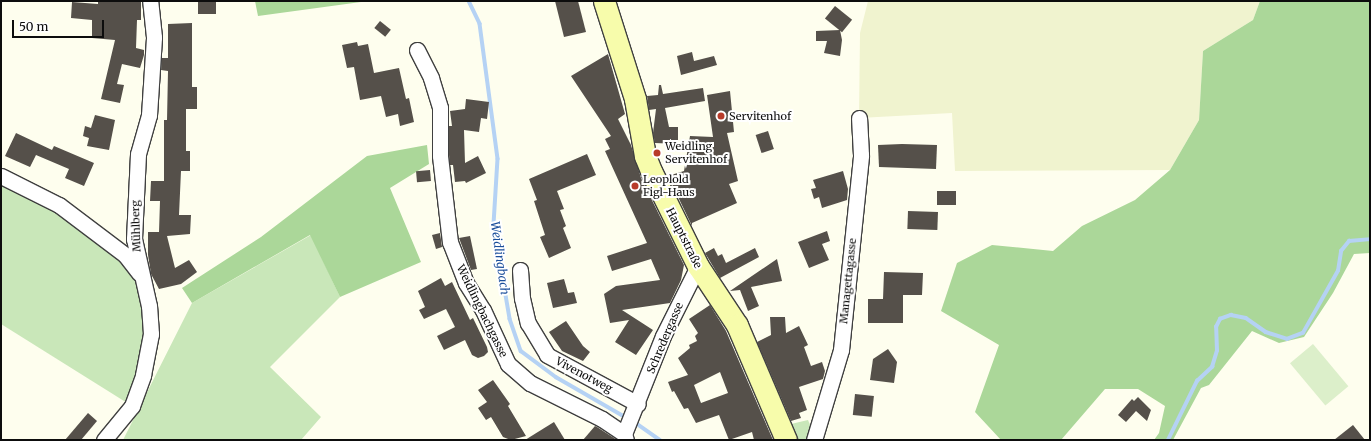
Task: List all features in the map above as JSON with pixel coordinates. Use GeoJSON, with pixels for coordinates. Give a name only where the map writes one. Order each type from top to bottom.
{"type":"FeatureCollection","features":[{"type":"Feature","properties":{"kind":"main road","name":"Hauptstraße"},"geometry":{"type":"LineString","coordinates":[[604,1],[635,99],[646,156],[698,266],[737,325],[786,440]]}},
{"type":"Feature","properties":{"kind":"street","name":"Mühlberg"},"geometry":{"type":"LineString","coordinates":[[104,440],[132,406],[143,375],[151,334],[149,306],[140,275],[134,239],[138,154],[149,115],[154,37],[150,1]]}},
{"type":"Feature","properties":{"kind":"street","name":"Weidlingbachgasse"},"geometry":{"type":"LineString","coordinates":[[417,50],[431,78],[440,108],[440,156],[450,242],[466,283],[483,310],[508,364],[530,383],[602,419],[626,433]]}},
{"type":"Feature","properties":{"kind":"street","name":"Managettagasse"},"geometry":{"type":"LineString","coordinates":[[814,440],[841,350],[861,155],[860,118]]}},
{"type":"Feature","properties":{"kind":"street"},"geometry":{"type":"LineString","coordinates":[[1,176],[59,205],[125,254],[140,275]]}},
{"type":"Feature","properties":{"kind":"street","name":"Schredergasse"},"geometry":{"type":"LineString","coordinates":[[626,433],[663,336],[698,266]]}},
{"type":"Feature","properties":{"kind":"street","name":"Vivenotweg"},"geometry":{"type":"LineString","coordinates":[[520,270],[522,298],[528,323],[548,355],[637,407]]}},
{"type":"Feature","properties":{"kind":"green space"},"geometry":{"type":"Polygon","coordinates":[[[255,1],[359,1],[361,2],[258,16],[255,1]]]}},
{"type":"Feature","properties":{"kind":"green space"},"geometry":{"type":"Polygon","coordinates":[[[868,1],[1260,1],[1253,20],[1203,51],[1199,120],[1170,170],[955,171],[952,113],[859,118],[860,33],[868,1]]]}},
{"type":"Feature","properties":{"kind":"green space"},"geometry":{"type":"Polygon","coordinates":[[[1260,1],[1370,1],[1370,253],[1354,254],[1333,293],[1304,337],[1279,343],[1252,331],[1209,385],[1201,388],[1173,440],[1154,440],[1159,433],[1165,406],[1138,389],[1105,389],[1061,440],[1001,440],[975,412],[999,345],[941,311],[957,263],[992,245],[1053,251],[1082,226],[1135,200],[1170,170],[1199,120],[1203,51],[1253,20],[1260,1]]]}},
{"type":"Feature","properties":{"kind":"green space"},"geometry":{"type":"Polygon","coordinates":[[[427,145],[429,164],[390,188],[421,262],[340,297],[310,235],[192,303],[182,288],[261,237],[367,156],[427,145]]]}},
{"type":"Feature","properties":{"kind":"green space"},"geometry":{"type":"Polygon","coordinates":[[[1,176],[125,255],[149,306],[132,406],[1,324],[1,176]]]}},
{"type":"Feature","properties":{"kind":"green space"},"geometry":{"type":"Polygon","coordinates":[[[311,235],[340,297],[270,367],[321,417],[301,440],[123,440],[192,303],[311,235]]]}},
{"type":"Feature","properties":{"kind":"green space"},"geometry":{"type":"Polygon","coordinates":[[[1313,344],[1348,386],[1325,405],[1290,363],[1313,344]]]}},
{"type":"Feature","properties":{"kind":"green space"},"geometry":{"type":"Polygon","coordinates":[[[808,420],[813,432],[810,440],[796,440],[791,424],[808,420]]]}},
{"type":"Feature","properties":{"kind":"building"},"geometry":{"type":"Polygon","coordinates":[[[98,1],[141,1],[141,20],[137,20],[136,48],[144,50],[144,55],[140,68],[122,64],[117,84],[124,85],[120,103],[101,99],[115,40],[92,38],[92,20],[71,18],[72,2],[98,4],[98,1]]]}},
{"type":"Feature","properties":{"kind":"building"},"geometry":{"type":"Polygon","coordinates":[[[198,1],[216,1],[216,14],[198,14],[198,1]]]}},
{"type":"Feature","properties":{"kind":"building"},"geometry":{"type":"Polygon","coordinates":[[[555,1],[578,1],[586,32],[564,37],[555,1]]]}},
{"type":"Feature","properties":{"kind":"building"},"geometry":{"type":"Polygon","coordinates":[[[835,6],[852,20],[842,32],[825,18],[835,6]]]}},
{"type":"Feature","properties":{"kind":"building"},"geometry":{"type":"Polygon","coordinates":[[[380,21],[391,30],[385,37],[374,28],[380,21]]]}},
{"type":"Feature","properties":{"kind":"building"},"geometry":{"type":"Polygon","coordinates":[[[192,23],[192,87],[197,87],[197,109],[186,109],[186,151],[190,151],[190,171],[181,171],[179,215],[191,215],[190,234],[167,236],[175,268],[189,260],[197,272],[181,284],[159,289],[151,274],[148,255],[148,232],[159,232],[160,201],[150,201],[151,181],[164,181],[164,120],[167,120],[168,71],[161,70],[162,58],[168,58],[168,24],[192,23]]]}},
{"type":"Feature","properties":{"kind":"building"},"geometry":{"type":"Polygon","coordinates":[[[840,30],[842,40],[840,56],[824,53],[827,41],[816,41],[816,31],[840,30]]]}},
{"type":"Feature","properties":{"kind":"building"},"geometry":{"type":"Polygon","coordinates":[[[357,42],[358,46],[368,44],[374,73],[399,68],[406,99],[409,98],[414,122],[400,126],[398,114],[386,117],[381,96],[360,100],[354,67],[347,68],[342,45],[357,42]]]}},
{"type":"Feature","properties":{"kind":"building"},"geometry":{"type":"Polygon","coordinates":[[[692,52],[694,61],[714,56],[717,65],[681,75],[677,56],[692,52]]]}},
{"type":"Feature","properties":{"kind":"building"},"geometry":{"type":"Polygon","coordinates":[[[608,54],[625,114],[618,119],[631,145],[641,178],[684,265],[681,280],[670,303],[622,310],[653,330],[636,355],[615,342],[629,320],[610,323],[604,294],[616,286],[660,280],[651,259],[612,271],[607,256],[647,243],[605,151],[610,149],[605,139],[611,136],[571,76],[608,54]]]}},
{"type":"Feature","properties":{"kind":"building"},"geometry":{"type":"Polygon","coordinates":[[[659,85],[661,85],[663,94],[703,88],[705,101],[665,108],[669,127],[678,127],[678,144],[655,143],[653,133],[656,109],[649,110],[647,96],[658,95],[659,85]]]}},
{"type":"Feature","properties":{"kind":"building"},"geometry":{"type":"Polygon","coordinates":[[[730,91],[734,132],[727,133],[738,181],[729,184],[737,203],[692,223],[692,226],[668,176],[684,171],[690,136],[713,137],[707,95],[730,91]]]}},
{"type":"Feature","properties":{"kind":"building"},"geometry":{"type":"Polygon","coordinates":[[[466,99],[489,102],[487,119],[481,118],[479,132],[464,130],[465,163],[478,156],[486,173],[466,183],[465,181],[455,182],[453,165],[450,165],[449,126],[452,126],[450,111],[465,109],[466,99]]]}},
{"type":"Feature","properties":{"kind":"building"},"geometry":{"type":"Polygon","coordinates":[[[95,115],[115,120],[109,150],[87,146],[89,138],[83,136],[85,126],[91,128],[95,115]]]}},
{"type":"Feature","properties":{"kind":"building"},"geometry":{"type":"Polygon","coordinates":[[[768,131],[774,149],[762,153],[756,135],[768,131]]]}},
{"type":"Feature","properties":{"kind":"building"},"geometry":{"type":"Polygon","coordinates":[[[16,133],[52,150],[54,146],[94,163],[84,186],[65,178],[69,169],[36,155],[30,167],[5,156],[16,133]]]}},
{"type":"Feature","properties":{"kind":"building"},"geometry":{"type":"Polygon","coordinates":[[[878,145],[937,145],[936,169],[879,167],[878,145]]]}},
{"type":"Feature","properties":{"kind":"building"},"geometry":{"type":"Polygon","coordinates":[[[587,154],[596,175],[557,191],[564,209],[560,210],[566,226],[563,228],[571,248],[549,258],[540,237],[545,235],[534,201],[537,200],[529,179],[587,154]]]}},
{"type":"Feature","properties":{"kind":"building"},"geometry":{"type":"Polygon","coordinates":[[[430,170],[431,181],[417,182],[416,171],[430,170]]]}},
{"type":"Feature","properties":{"kind":"building"},"geometry":{"type":"Polygon","coordinates":[[[843,171],[848,189],[847,200],[822,208],[819,197],[814,199],[811,189],[816,188],[813,180],[843,171]]]}},
{"type":"Feature","properties":{"kind":"building"},"geometry":{"type":"Polygon","coordinates":[[[937,191],[956,191],[956,205],[937,205],[937,191]]]}},
{"type":"Feature","properties":{"kind":"building"},"geometry":{"type":"Polygon","coordinates":[[[908,211],[938,212],[937,230],[907,229],[908,211]]]}},
{"type":"Feature","properties":{"kind":"building"},"geometry":{"type":"Polygon","coordinates":[[[827,231],[830,241],[822,244],[829,260],[809,268],[798,242],[827,231]]]}},
{"type":"Feature","properties":{"kind":"building"},"geometry":{"type":"Polygon","coordinates":[[[440,233],[442,247],[436,249],[432,235],[440,233]]]}},
{"type":"Feature","properties":{"kind":"building"},"geometry":{"type":"Polygon","coordinates":[[[470,236],[477,269],[471,270],[459,238],[470,236]]]}},
{"type":"Feature","properties":{"kind":"building"},"geometry":{"type":"Polygon","coordinates":[[[714,248],[718,256],[722,254],[726,263],[755,248],[759,257],[720,278],[705,253],[714,248]]]}},
{"type":"Feature","properties":{"kind":"building"},"geometry":{"type":"Polygon","coordinates":[[[777,259],[782,281],[751,287],[759,306],[748,311],[740,290],[730,291],[777,259]]]}},
{"type":"Feature","properties":{"kind":"building"},"geometry":{"type":"Polygon","coordinates":[[[884,272],[923,273],[922,295],[903,295],[903,323],[868,323],[868,299],[883,299],[884,272]]]}},
{"type":"Feature","properties":{"kind":"building"},"geometry":{"type":"Polygon","coordinates":[[[441,278],[445,286],[452,282],[470,320],[473,318],[487,347],[488,352],[484,356],[478,358],[472,355],[465,340],[444,350],[437,336],[455,327],[446,309],[424,319],[419,310],[425,307],[418,291],[441,278]]]}},
{"type":"Feature","properties":{"kind":"building"},"geometry":{"type":"Polygon","coordinates":[[[564,279],[568,293],[574,292],[577,303],[553,308],[547,283],[564,279]]]}},
{"type":"Feature","properties":{"kind":"building"},"geometry":{"type":"Polygon","coordinates":[[[710,305],[726,331],[773,440],[754,440],[752,432],[729,440],[719,415],[696,423],[688,408],[684,409],[674,391],[672,392],[668,382],[688,375],[678,358],[690,348],[689,345],[697,341],[695,336],[698,333],[689,319],[710,305]],[[720,372],[694,385],[701,403],[728,393],[720,372]]]}},
{"type":"Feature","properties":{"kind":"building"},"geometry":{"type":"Polygon","coordinates":[[[770,317],[785,317],[786,333],[799,326],[808,345],[804,347],[811,366],[822,362],[825,371],[823,379],[799,387],[807,410],[799,413],[801,418],[791,421],[757,342],[771,335],[770,317]]]}},
{"type":"Feature","properties":{"kind":"building"},"geometry":{"type":"Polygon","coordinates":[[[566,321],[583,346],[590,352],[583,361],[562,351],[549,332],[566,321]]]}},
{"type":"Feature","properties":{"kind":"building"},"geometry":{"type":"Polygon","coordinates":[[[888,349],[897,362],[894,383],[870,380],[873,359],[888,349]]]}},
{"type":"Feature","properties":{"kind":"building"},"geometry":{"type":"Polygon","coordinates":[[[493,380],[510,404],[508,406],[526,436],[511,440],[503,437],[491,417],[486,420],[478,408],[487,402],[478,390],[493,380]]]}},
{"type":"Feature","properties":{"kind":"building"},"geometry":{"type":"Polygon","coordinates":[[[855,394],[874,396],[872,417],[853,415],[855,394]]]}},
{"type":"Feature","properties":{"kind":"building"},"geometry":{"type":"Polygon","coordinates":[[[1138,397],[1151,410],[1147,421],[1136,411],[1126,422],[1118,415],[1132,399],[1134,401],[1138,397]]]}},
{"type":"Feature","properties":{"kind":"building"},"geometry":{"type":"Polygon","coordinates":[[[88,413],[97,421],[81,440],[65,440],[88,413]]]}},
{"type":"Feature","properties":{"kind":"building"},"geometry":{"type":"Polygon","coordinates":[[[554,422],[565,440],[525,440],[554,422]]]}},
{"type":"Feature","properties":{"kind":"building"},"geometry":{"type":"Polygon","coordinates":[[[1353,425],[1365,440],[1334,440],[1353,425]]]}},
{"type":"Feature","properties":{"kind":"building"},"geometry":{"type":"Polygon","coordinates":[[[595,426],[597,427],[617,440],[583,440],[595,426]]]}},
{"type":"Feature","properties":{"kind":"waterway","name":"Weidlingbach"},"geometry":{"type":"LineString","coordinates":[[469,1],[480,24],[498,159],[494,225],[510,319],[521,351],[556,377],[627,418]]}},
{"type":"Feature","properties":{"kind":"waterway"},"geometry":{"type":"LineString","coordinates":[[1168,440],[1197,381],[1212,367],[1217,351],[1216,327],[1220,319],[1231,315],[1246,318],[1266,332],[1287,339],[1303,333],[1338,271],[1341,251],[1349,241],[1370,239]]}},
{"type":"Feature","properties":{"kind":"waterway","name":"Weidlingbach"},"geometry":{"type":"LineString","coordinates":[[633,421],[660,440]]}},
{"type":"Feature","properties":{"kind":"place","name":"Servitenhof"},"geometry":{"type":"Point","coordinates":[721,116]}},
{"type":"Feature","properties":{"kind":"place","name":"Weidling Servitenhof"},"geometry":{"type":"Point","coordinates":[657,153]}},
{"type":"Feature","properties":{"kind":"place","name":"Leoplold Figl-Haus"},"geometry":{"type":"Point","coordinates":[635,186]}}]}
